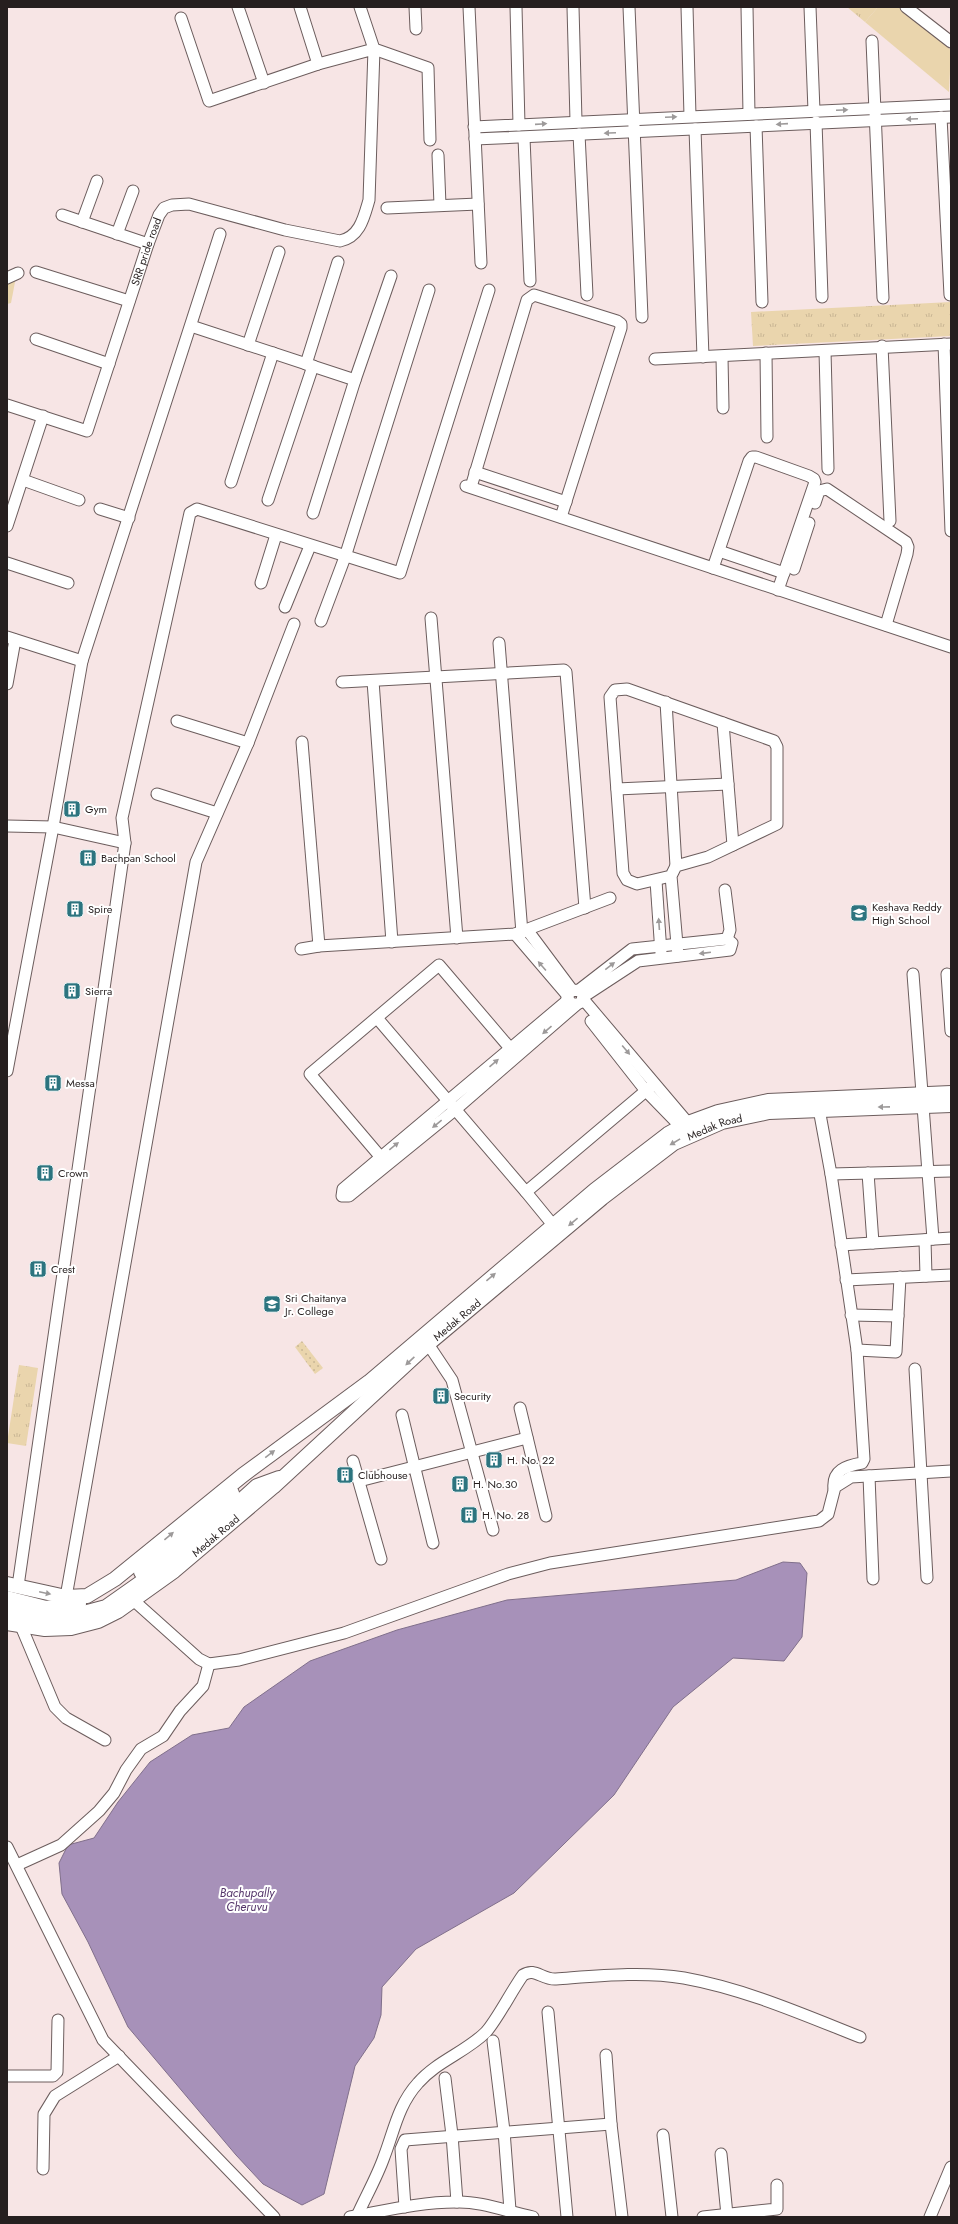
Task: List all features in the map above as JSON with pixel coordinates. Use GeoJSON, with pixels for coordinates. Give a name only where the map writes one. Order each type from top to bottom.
{"type":"FeatureCollection","features":[{"type":"Feature","properties":{"kind":"main road","name":"Medak Road"},"geometry":{"type":"LineString","coordinates":[[7,1623],[44,1629],[78,1626],[98,1622],[118,1611],[132,1599],[174,1571],[286,1476],[428,1344],[602,1198],[674,1143],[692,1133],[743,1116],[922,1100],[951,1093]]}},
{"type":"Feature","properties":{"kind":"main road","name":"Medak Road"},"geometry":{"type":"LineString","coordinates":[[12,1585],[66,1597],[87,1596],[115,1579],[242,1475],[369,1382],[554,1225],[647,1149],[684,1125],[726,1110],[768,1101],[922,1100],[951,1105]]}},
{"type":"Feature","properties":{"kind":"main road"},"geometry":{"type":"LineString","coordinates":[[7,1598],[46,1608],[99,1600],[120,1588],[228,1499],[242,1475]]}},
{"type":"Feature","properties":{"kind":"main road"},"geometry":{"type":"LineString","coordinates":[[7,1610],[48,1618],[76,1615],[106,1607],[184,1552],[257,1486],[286,1476]]}},
{"type":"Feature","properties":{"kind":"street"},"geometry":{"type":"LineString","coordinates":[[238,7],[264,83]]}},
{"type":"Feature","properties":{"kind":"street"},"geometry":{"type":"LineString","coordinates":[[300,7],[318,64]]}},
{"type":"Feature","properties":{"kind":"street"},"geometry":{"type":"LineString","coordinates":[[360,7],[374,49]]}},
{"type":"Feature","properties":{"kind":"street"},"geometry":{"type":"LineString","coordinates":[[415,7],[416,29]]}},
{"type":"Feature","properties":{"kind":"street"},"geometry":{"type":"LineString","coordinates":[[469,7],[481,263]]}},
{"type":"Feature","properties":{"kind":"street"},"geometry":{"type":"LineString","coordinates":[[516,7],[519,125]]}},
{"type":"Feature","properties":{"kind":"street"},"geometry":{"type":"LineString","coordinates":[[573,7],[576,121]]}},
{"type":"Feature","properties":{"kind":"street"},"geometry":{"type":"LineString","coordinates":[[629,7],[642,317]]}},
{"type":"Feature","properties":{"kind":"street"},"geometry":{"type":"LineString","coordinates":[[688,7],[690,116]]}},
{"type":"Feature","properties":{"kind":"street"},"geometry":{"type":"LineString","coordinates":[[747,7],[749,114]]}},
{"type":"Feature","properties":{"kind":"street"},"geometry":{"type":"LineString","coordinates":[[810,7],[822,297]]}},
{"type":"Feature","properties":{"kind":"street"},"geometry":{"type":"LineString","coordinates":[[906,7],[951,42]]}},
{"type":"Feature","properties":{"kind":"street"},"geometry":{"type":"LineString","coordinates":[[181,18],[209,101],[318,64],[374,49],[428,68],[430,140]]}},
{"type":"Feature","properties":{"kind":"street"},"geometry":{"type":"LineString","coordinates":[[872,41],[883,298]]}},
{"type":"Feature","properties":{"kind":"street","name":"SRR pride road"},"geometry":{"type":"LineString","coordinates":[[7,405],[87,430],[148,244],[159,215],[164,208],[172,205],[189,204],[285,230],[340,241],[349,239],[357,232],[369,200],[374,49]]}},
{"type":"Feature","properties":{"kind":"street"},"geometry":{"type":"LineString","coordinates":[[475,139],[524,138],[756,126],[876,108],[951,105]]}},
{"type":"Feature","properties":{"kind":"street"},"geometry":{"type":"LineString","coordinates":[[474,127],[749,114],[875,120],[946,117],[950,295]]}},
{"type":"Feature","properties":{"kind":"street"},"geometry":{"type":"LineString","coordinates":[[756,126],[762,302]]}},
{"type":"Feature","properties":{"kind":"street"},"geometry":{"type":"LineString","coordinates":[[695,129],[703,357]]}},
{"type":"Feature","properties":{"kind":"street"},"geometry":{"type":"LineString","coordinates":[[579,134],[587,295]]}},
{"type":"Feature","properties":{"kind":"street"},"geometry":{"type":"LineString","coordinates":[[524,138],[530,281]]}},
{"type":"Feature","properties":{"kind":"street"},"geometry":{"type":"LineString","coordinates":[[438,155],[440,205]]}},
{"type":"Feature","properties":{"kind":"street"},"geometry":{"type":"LineString","coordinates":[[82,222],[97,181]]}},
{"type":"Feature","properties":{"kind":"street"},"geometry":{"type":"LineString","coordinates":[[117,234],[133,191]]}},
{"type":"Feature","properties":{"kind":"street"},"geometry":{"type":"LineString","coordinates":[[387,208],[478,204]]}},
{"type":"Feature","properties":{"kind":"street"},"geometry":{"type":"LineString","coordinates":[[62,215],[148,244]]}},
{"type":"Feature","properties":{"kind":"street"},"geometry":{"type":"LineString","coordinates":[[7,1071],[53,827],[82,661],[220,234]]}},
{"type":"Feature","properties":{"kind":"street"},"geometry":{"type":"LineString","coordinates":[[248,344],[279,252]]}},
{"type":"Feature","properties":{"kind":"street"},"geometry":{"type":"LineString","coordinates":[[268,500],[310,365],[338,262]]}},
{"type":"Feature","properties":{"kind":"street"},"geometry":{"type":"LineString","coordinates":[[36,272],[129,301]]}},
{"type":"Feature","properties":{"kind":"street"},"geometry":{"type":"LineString","coordinates":[[7,278],[18,273]]}},
{"type":"Feature","properties":{"kind":"street"},"geometry":{"type":"LineString","coordinates":[[314,513],[355,380],[391,276]]}},
{"type":"Feature","properties":{"kind":"street"},"geometry":{"type":"LineString","coordinates":[[321,621],[345,558],[429,290]]}},
{"type":"Feature","properties":{"kind":"street"},"geometry":{"type":"LineString","coordinates":[[12,1585],[125,844],[122,818],[190,513],[197,509],[345,558],[400,573],[489,290]]}},
{"type":"Feature","properties":{"kind":"street"},"geometry":{"type":"LineString","coordinates":[[561,518],[621,328],[617,321],[534,295],[527,300],[475,472],[468,487],[561,518],[713,568],[778,590],[886,625],[951,647]]}},
{"type":"Feature","properties":{"kind":"street"},"geometry":{"type":"LineString","coordinates":[[191,326],[355,380]]}},
{"type":"Feature","properties":{"kind":"street"},"geometry":{"type":"LineString","coordinates":[[36,339],[109,364]]}},
{"type":"Feature","properties":{"kind":"street"},"geometry":{"type":"LineString","coordinates":[[655,359],[722,357],[882,346],[947,344],[951,531]]}},
{"type":"Feature","properties":{"kind":"street"},"geometry":{"type":"LineString","coordinates":[[882,346],[890,521]]}},
{"type":"Feature","properties":{"kind":"street"},"geometry":{"type":"LineString","coordinates":[[825,351],[828,469]]}},
{"type":"Feature","properties":{"kind":"street"},"geometry":{"type":"LineString","coordinates":[[231,482],[273,353]]}},
{"type":"Feature","properties":{"kind":"street"},"geometry":{"type":"LineString","coordinates":[[766,353],[767,437]]}},
{"type":"Feature","properties":{"kind":"street"},"geometry":{"type":"LineString","coordinates":[[722,357],[723,408]]}},
{"type":"Feature","properties":{"kind":"street"},"geometry":{"type":"LineString","coordinates":[[7,526],[44,416]]}},
{"type":"Feature","properties":{"kind":"street"},"geometry":{"type":"LineString","coordinates":[[713,568],[749,460],[752,457],[756,457],[809,476],[814,479],[815,482],[789,571]]}},
{"type":"Feature","properties":{"kind":"street"},"geometry":{"type":"LineString","coordinates":[[475,472],[566,502]]}},
{"type":"Feature","properties":{"kind":"street"},"geometry":{"type":"LineString","coordinates":[[23,480],[79,500]]}},
{"type":"Feature","properties":{"kind":"street"},"geometry":{"type":"LineString","coordinates":[[778,590],[789,571],[819,491],[827,489],[906,542],[908,547],[907,554],[886,625]]}},
{"type":"Feature","properties":{"kind":"street"},"geometry":{"type":"LineString","coordinates":[[100,509],[129,518]]}},
{"type":"Feature","properties":{"kind":"street"},"geometry":{"type":"LineString","coordinates":[[260,583],[276,535]]}},
{"type":"Feature","properties":{"kind":"street"},"geometry":{"type":"LineString","coordinates":[[285,607],[310,546]]}},
{"type":"Feature","properties":{"kind":"street"},"geometry":{"type":"LineString","coordinates":[[719,551],[789,571]]}},
{"type":"Feature","properties":{"kind":"street"},"geometry":{"type":"LineString","coordinates":[[7,563],[68,583]]}},
{"type":"Feature","properties":{"kind":"street"},"geometry":{"type":"LineString","coordinates":[[431,618],[457,938]]}},
{"type":"Feature","properties":{"kind":"street"},"geometry":{"type":"LineString","coordinates":[[66,1597],[196,862],[248,743],[294,624]]}},
{"type":"Feature","properties":{"kind":"street"},"geometry":{"type":"LineString","coordinates":[[7,684],[11,638],[82,661]]}},
{"type":"Feature","properties":{"kind":"street"},"geometry":{"type":"LineString","coordinates":[[499,643],[522,933],[650,1087],[684,1125]]}},
{"type":"Feature","properties":{"kind":"street"},"geometry":{"type":"LineString","coordinates":[[342,682],[436,678],[560,669],[566,672],[585,908]]}},
{"type":"Feature","properties":{"kind":"street"},"geometry":{"type":"LineString","coordinates":[[373,681],[392,942]]}},
{"type":"Feature","properties":{"kind":"street"},"geometry":{"type":"LineString","coordinates":[[627,689],[666,702],[774,741],[777,747],[777,824],[708,857],[673,871],[656,881],[631,883],[623,874],[611,693],[615,690],[627,689]]}},
{"type":"Feature","properties":{"kind":"street"},"geometry":{"type":"LineString","coordinates":[[666,702],[671,786],[676,944],[678,956]]}},
{"type":"Feature","properties":{"kind":"street"},"geometry":{"type":"LineString","coordinates":[[176,721],[248,743]]}},
{"type":"Feature","properties":{"kind":"street"},"geometry":{"type":"LineString","coordinates":[[723,723],[733,845]]}},
{"type":"Feature","properties":{"kind":"street"},"geometry":{"type":"LineString","coordinates":[[302,742],[319,946]]}},
{"type":"Feature","properties":{"kind":"street"},"geometry":{"type":"LineString","coordinates":[[617,789],[728,784]]}},
{"type":"Feature","properties":{"kind":"street"},"geometry":{"type":"LineString","coordinates":[[157,794],[217,813]]}},
{"type":"Feature","properties":{"kind":"street"},"geometry":{"type":"LineString","coordinates":[[9,829],[53,827],[125,844]]}},
{"type":"Feature","properties":{"kind":"street"},"geometry":{"type":"LineString","coordinates":[[656,881],[662,958]]}},
{"type":"Feature","properties":{"kind":"street"},"geometry":{"type":"LineString","coordinates":[[725,890],[730,930],[727,939]]}},
{"type":"Feature","properties":{"kind":"street"},"geometry":{"type":"LineString","coordinates":[[302,949],[319,946],[522,933],[610,898]]}},
{"type":"Feature","properties":{"kind":"street"},"geometry":{"type":"LineString","coordinates":[[514,1052],[439,965],[310,1074],[384,1160],[453,1105],[514,1052],[576,998],[632,949],[727,939],[732,943],[730,950],[638,961],[576,998]]}},
{"type":"Feature","properties":{"kind":"street"},"geometry":{"type":"LineString","coordinates":[[912,974],[928,1172],[929,1240],[926,1276]]}},
{"type":"Feature","properties":{"kind":"street"},"geometry":{"type":"LineString","coordinates":[[947,974],[951,1031]]}},
{"type":"Feature","properties":{"kind":"street"},"geometry":{"type":"LineString","coordinates":[[377,1018],[453,1105],[554,1225]]}},
{"type":"Feature","properties":{"kind":"street"},"geometry":{"type":"LineString","coordinates":[[526,1192],[650,1087]]}},
{"type":"Feature","properties":{"kind":"street"},"geometry":{"type":"LineString","coordinates":[[132,1599],[200,1659],[209,1664],[239,1660],[344,1633],[508,1574],[550,1563],[819,1521],[828,1514],[834,1489],[833,1481],[837,1473],[844,1467],[862,1463],[864,1458],[857,1350],[831,1174],[819,1109]]}},
{"type":"Feature","properties":{"kind":"street"},"geometry":{"type":"LineString","coordinates":[[831,1174],[951,1171]]}},
{"type":"Feature","properties":{"kind":"street"},"geometry":{"type":"LineString","coordinates":[[868,1173],[873,1243]]}},
{"type":"Feature","properties":{"kind":"street"},"geometry":{"type":"LineString","coordinates":[[841,1245],[951,1238]]}},
{"type":"Feature","properties":{"kind":"street"},"geometry":{"type":"LineString","coordinates":[[846,1280],[951,1275]]}},
{"type":"Feature","properties":{"kind":"street"},"geometry":{"type":"LineString","coordinates":[[857,1350],[896,1352],[900,1277]]}},
{"type":"Feature","properties":{"kind":"street"},"geometry":{"type":"LineString","coordinates":[[851,1315],[898,1316]]}},
{"type":"Feature","properties":{"kind":"street"},"geometry":{"type":"LineString","coordinates":[[428,1344],[452,1380],[493,1530]]}},
{"type":"Feature","properties":{"kind":"street"},"geometry":{"type":"LineString","coordinates":[[915,1369],[927,1578]]}},
{"type":"Feature","properties":{"kind":"street"},"geometry":{"type":"LineString","coordinates":[[520,1408],[546,1516]]}},
{"type":"Feature","properties":{"kind":"street"},"geometry":{"type":"LineString","coordinates":[[402,1415],[434,1543]]}},
{"type":"Feature","properties":{"kind":"street"},"geometry":{"type":"LineString","coordinates":[[359,1481],[527,1438]]}},
{"type":"Feature","properties":{"kind":"street"},"geometry":{"type":"LineString","coordinates":[[353,1461],[381,1559]]}},
{"type":"Feature","properties":{"kind":"street"},"geometry":{"type":"LineString","coordinates":[[834,1489],[839,1482],[851,1477],[951,1471]]}},
{"type":"Feature","properties":{"kind":"street"},"geometry":{"type":"LineString","coordinates":[[870,1476],[873,1579]]}},
{"type":"Feature","properties":{"kind":"street"},"geometry":{"type":"LineString","coordinates":[[21,1626],[55,1707],[66,1718],[105,1740]]}},
{"type":"Feature","properties":{"kind":"street"},"geometry":{"type":"LineString","coordinates":[[17,1865],[61,1845],[98,1811],[114,1792],[126,1770],[141,1749],[163,1736],[180,1711],[203,1686],[209,1664]]}},
{"type":"Feature","properties":{"kind":"street"},"geometry":{"type":"LineString","coordinates":[[7,1847],[104,2040],[274,2217]]}},
{"type":"Feature","properties":{"kind":"street"},"geometry":{"type":"LineString","coordinates":[[354,2216],[384,2157],[394,2124],[403,2103],[417,2083],[438,2064],[466,2047],[487,2031],[523,1975],[528,1972],[533,1971],[549,1980],[585,1975],[682,1978],[731,1988],[860,2037]]}},
{"type":"Feature","properties":{"kind":"street"},"geometry":{"type":"LineString","coordinates":[[548,2012],[567,2217]]}},
{"type":"Feature","properties":{"kind":"street"},"geometry":{"type":"LineString","coordinates":[[7,2076],[53,2076],[57,2072],[58,2020]]}},
{"type":"Feature","properties":{"kind":"street"},"geometry":{"type":"LineString","coordinates":[[493,2041],[504,2131],[510,2210]]}},
{"type":"Feature","properties":{"kind":"street"},"geometry":{"type":"LineString","coordinates":[[606,2055],[611,2124],[622,2217]]}},
{"type":"Feature","properties":{"kind":"street"},"geometry":{"type":"LineString","coordinates":[[43,2169],[44,2114],[50,2104],[56,2096],[119,2056]]}},
{"type":"Feature","properties":{"kind":"street"},"geometry":{"type":"LineString","coordinates":[[446,2078],[457,2202]]}},
{"type":"Feature","properties":{"kind":"street"},"geometry":{"type":"LineString","coordinates":[[405,2207],[402,2143],[410,2139],[611,2124]]}},
{"type":"Feature","properties":{"kind":"street"},"geometry":{"type":"LineString","coordinates":[[663,2135],[672,2217]]}},
{"type":"Feature","properties":{"kind":"street"},"geometry":{"type":"LineString","coordinates":[[722,2154],[727,2214]]}},
{"type":"Feature","properties":{"kind":"street"},"geometry":{"type":"LineString","coordinates":[[930,2217],[951,2167]]}},
{"type":"Feature","properties":{"kind":"street"},"geometry":{"type":"LineString","coordinates":[[703,2217],[777,2209],[777,2185]]}},
{"type":"Feature","properties":{"kind":"street"},"geometry":{"type":"LineString","coordinates":[[354,2216],[405,2207],[457,2202],[510,2210],[533,2217]]}},
{"type":"Feature","properties":{"kind":"green space"},"geometry":{"type":"Polygon","coordinates":[[[847,7],[878,7],[865,22],[847,7]]]}},
{"type":"Feature","properties":{"kind":"green space"},"geometry":{"type":"Polygon","coordinates":[[[878,7],[900,7],[951,50],[949,92],[865,22],[878,7]]]}},
{"type":"Feature","properties":{"kind":"green space"},"geometry":{"type":"Polygon","coordinates":[[[16,277],[11,303],[7,304],[7,283],[16,277]]]}},
{"type":"Feature","properties":{"kind":"green space"},"geometry":{"type":"Polygon","coordinates":[[[951,302],[951,336],[753,346],[751,312],[951,302]]]}},
{"type":"Feature","properties":{"kind":"green space"},"geometry":{"type":"Polygon","coordinates":[[[302,1341],[323,1368],[315,1374],[295,1347],[302,1341]]]}},
{"type":"Feature","properties":{"kind":"green space"},"geometry":{"type":"Polygon","coordinates":[[[19,1365],[38,1368],[26,1446],[7,1443],[19,1365]]]}},
{"type":"Feature","properties":{"kind":"water","name":"Bachupally Cheruvu"},"geometry":{"type":"Polygon","coordinates":[[[783,1562],[800,1563],[807,1573],[802,1637],[784,1661],[733,1658],[673,1707],[614,1795],[514,1893],[416,1949],[382,1987],[381,2015],[374,2038],[355,2066],[324,2194],[302,2205],[263,2184],[236,2155],[128,2027],[88,1942],[62,1894],[59,1863],[68,1845],[94,1838],[118,1802],[150,1762],[192,1735],[229,1728],[244,1707],[310,1661],[397,1630],[507,1600],[736,1580],[783,1562]]]}},
{"type":"Feature","properties":{"kind":"place","name":"Gym"},"geometry":{"type":"Point","coordinates":[72,809]}},
{"type":"Feature","properties":{"kind":"place","name":"Bachpan School"},"geometry":{"type":"Point","coordinates":[88,858]}},
{"type":"Feature","properties":{"kind":"place","name":"Spire"},"geometry":{"type":"Point","coordinates":[75,909]}},
{"type":"Feature","properties":{"kind":"place","name":"Keshava Reddy High School"},"geometry":{"type":"Point","coordinates":[859,913]}},
{"type":"Feature","properties":{"kind":"place","name":"Sierra"},"geometry":{"type":"Point","coordinates":[72,991]}},
{"type":"Feature","properties":{"kind":"place","name":"Messa"},"geometry":{"type":"Point","coordinates":[53,1083]}},
{"type":"Feature","properties":{"kind":"place","name":"Crown"},"geometry":{"type":"Point","coordinates":[45,1173]}},
{"type":"Feature","properties":{"kind":"place","name":"Crest"},"geometry":{"type":"Point","coordinates":[38,1269]}},
{"type":"Feature","properties":{"kind":"place","name":"Sri Chaitanya Jr. College"},"geometry":{"type":"Point","coordinates":[272,1304]}},
{"type":"Feature","properties":{"kind":"place","name":"Security"},"geometry":{"type":"Point","coordinates":[441,1396]}},
{"type":"Feature","properties":{"kind":"place","name":"H. No. 22"},"geometry":{"type":"Point","coordinates":[494,1460]}},
{"type":"Feature","properties":{"kind":"place","name":"Clubhouse"},"geometry":{"type":"Point","coordinates":[345,1475]}},
{"type":"Feature","properties":{"kind":"place","name":"H. No.30"},"geometry":{"type":"Point","coordinates":[460,1484]}},
{"type":"Feature","properties":{"kind":"place","name":"H. No. 28"},"geometry":{"type":"Point","coordinates":[469,1515]}}]}
